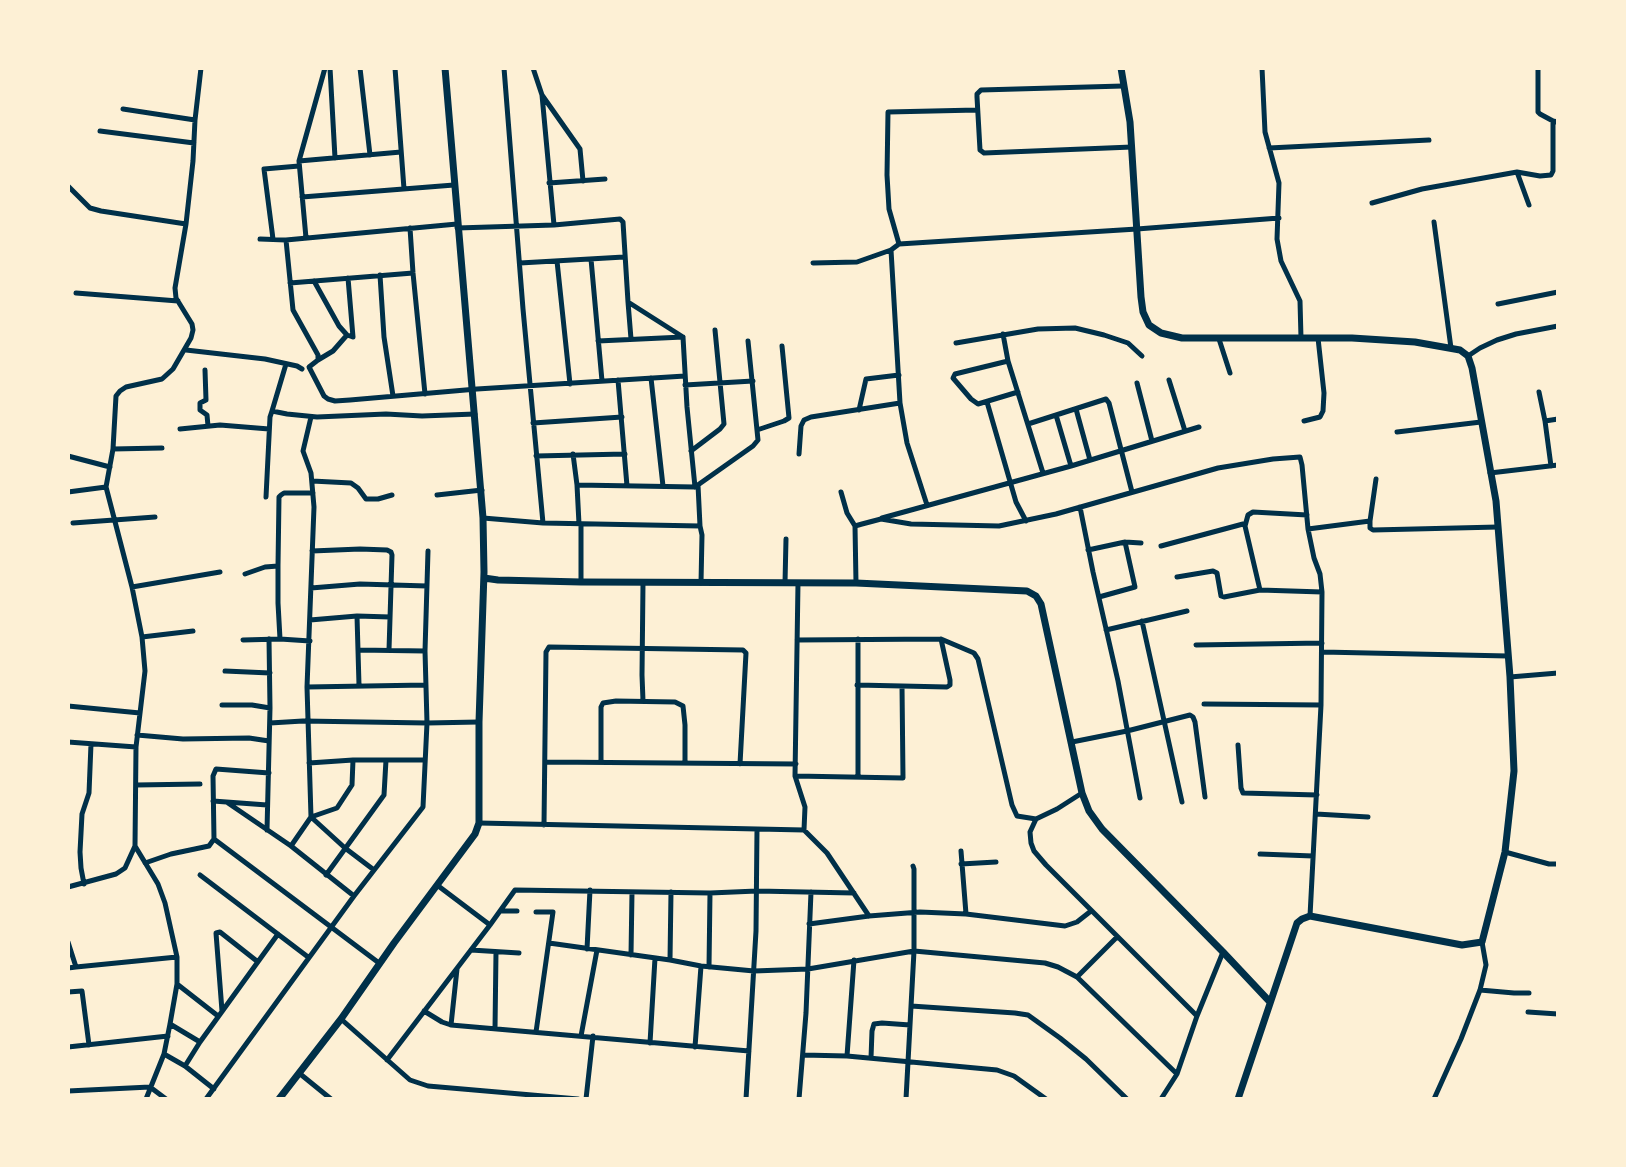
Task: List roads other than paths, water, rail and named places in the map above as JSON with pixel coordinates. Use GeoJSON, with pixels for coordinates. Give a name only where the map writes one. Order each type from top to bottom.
{"type":"FeatureCollection","features":[{"type":"Feature","properties":{"kind":"street"},"geometry":{"type":"LineString","coordinates":[[68,887],[116,874],[125,868],[135,846],[136,747],[145,671],[142,637],[132,587],[106,487],[113,449],[116,396],[126,387],[162,379],[186,350],[193,330],[177,301],[175,288],[186,224],[201,68]]}},
{"type":"Feature","properties":{"kind":"street"},"geometry":{"type":"LineString","coordinates":[[328,68],[335,158]]}},
{"type":"Feature","properties":{"kind":"street"},"geometry":{"type":"LineString","coordinates":[[306,237],[299,163],[328,68]]}},
{"type":"Feature","properties":{"kind":"street"},"geometry":{"type":"LineString","coordinates":[[360,68],[370,155]]}},
{"type":"Feature","properties":{"kind":"street"},"geometry":{"type":"LineString","coordinates":[[395,68],[404,189]]}},
{"type":"Feature","properties":{"kind":"street"},"geometry":{"type":"LineString","coordinates":[[279,1099],[341,1019],[475,834],[479,823],[484,517],[445,68]]}},
{"type":"Feature","properties":{"kind":"street"},"geometry":{"type":"LineString","coordinates":[[503,68],[543,523]]}},
{"type":"Feature","properties":{"kind":"street"},"geometry":{"type":"LineString","coordinates":[[533,68],[542,95],[554,225]]}},
{"type":"Feature","properties":{"kind":"street"},"geometry":{"type":"LineString","coordinates":[[1121,68],[1130,122],[1141,297],[1143,312],[1149,325],[1161,332],[1182,338],[1352,338],[1415,342],[1460,351],[1468,356],[1472,368],[1496,501],[1510,677],[1514,771],[1505,852],[1482,942],[1486,965],[1480,990],[1436,1098]]}},
{"type":"Feature","properties":{"kind":"street"},"geometry":{"type":"LineString","coordinates":[[1262,68],[1265,132],[1279,183],[1278,239],[1281,261],[1300,301],[1301,338]]}},
{"type":"Feature","properties":{"kind":"street"},"geometry":{"type":"LineString","coordinates":[[1372,203],[1422,189],[1517,172],[1551,175],[1555,121],[1538,112],[1538,68]]}},
{"type":"Feature","properties":{"kind":"street"},"geometry":{"type":"LineString","coordinates":[[1123,86],[983,89],[977,94],[980,151],[984,153],[1132,147]]}},
{"type":"Feature","properties":{"kind":"street"},"geometry":{"type":"LineString","coordinates":[[542,95],[580,149],[583,181]]}},
{"type":"Feature","properties":{"kind":"street"},"geometry":{"type":"LineString","coordinates":[[123,109],[195,120]]}},
{"type":"Feature","properties":{"kind":"street"},"geometry":{"type":"LineString","coordinates":[[899,244],[889,209],[888,112],[977,110]]}},
{"type":"Feature","properties":{"kind":"street"},"geometry":{"type":"LineString","coordinates":[[100,131],[194,143]]}},
{"type":"Feature","properties":{"kind":"street"},"geometry":{"type":"LineString","coordinates":[[1269,148],[1430,140]]}},
{"type":"Feature","properties":{"kind":"street"},"geometry":{"type":"LineString","coordinates":[[273,239],[264,169],[335,158],[401,152]]}},
{"type":"Feature","properties":{"kind":"street"},"geometry":{"type":"LineString","coordinates":[[1517,172],[1530,205]]}},
{"type":"Feature","properties":{"kind":"street"},"geometry":{"type":"LineString","coordinates":[[550,183],[605,179]]}},
{"type":"Feature","properties":{"kind":"street"},"geometry":{"type":"LineString","coordinates":[[302,197],[454,185]]}},
{"type":"Feature","properties":{"kind":"street"},"geometry":{"type":"LineString","coordinates":[[68,186],[90,208],[186,224]]}},
{"type":"Feature","properties":{"kind":"street"},"geometry":{"type":"LineString","coordinates":[[813,263],[857,261],[891,250],[899,244],[1279,218]]}},
{"type":"Feature","properties":{"kind":"street"},"geometry":{"type":"LineString","coordinates":[[260,239],[286,240],[410,228],[554,225],[622,220],[631,339]]}},
{"type":"Feature","properties":{"kind":"street"},"geometry":{"type":"LineString","coordinates":[[1434,222],[1451,348]]}},
{"type":"Feature","properties":{"kind":"street"},"geometry":{"type":"LineString","coordinates":[[410,228],[425,394]]}},
{"type":"Feature","properties":{"kind":"street"},"geometry":{"type":"LineString","coordinates":[[286,240],[293,310],[318,355],[318,360]]}},
{"type":"Feature","properties":{"kind":"street"},"geometry":{"type":"LineString","coordinates":[[891,250],[900,403],[907,443],[927,505]]}},
{"type":"Feature","properties":{"kind":"street"},"geometry":{"type":"LineString","coordinates":[[520,263],[624,257]]}},
{"type":"Feature","properties":{"kind":"street"},"geometry":{"type":"LineString","coordinates":[[591,259],[601,381]]}},
{"type":"Feature","properties":{"kind":"street"},"geometry":{"type":"LineString","coordinates":[[557,261],[570,384]]}},
{"type":"Feature","properties":{"kind":"street"},"geometry":{"type":"LineString","coordinates":[[290,283],[413,273]]}},
{"type":"Feature","properties":{"kind":"street"},"geometry":{"type":"LineString","coordinates":[[380,275],[384,337],[393,396]]}},
{"type":"Feature","properties":{"kind":"street"},"geometry":{"type":"LineString","coordinates":[[348,278],[350,336]]}},
{"type":"Feature","properties":{"kind":"street"},"geometry":{"type":"LineString","coordinates":[[314,281],[339,326],[350,336]]}},
{"type":"Feature","properties":{"kind":"street"},"geometry":{"type":"LineString","coordinates":[[1498,304],[1558,292]]}},
{"type":"Feature","properties":{"kind":"street"},"geometry":{"type":"LineString","coordinates":[[76,293],[177,301]]}},
{"type":"Feature","properties":{"kind":"street"},"geometry":{"type":"LineString","coordinates":[[628,302],[683,337]]}},
{"type":"Feature","properties":{"kind":"street"},"geometry":{"type":"LineString","coordinates":[[1468,356],[1497,340],[1558,326]]}},
{"type":"Feature","properties":{"kind":"street"},"geometry":{"type":"LineString","coordinates":[[956,343],[1038,329],[1075,328],[1128,343],[1142,356]]}},
{"type":"Feature","properties":{"kind":"street"},"geometry":{"type":"LineString","coordinates":[[691,451],[723,427],[715,330]]}},
{"type":"Feature","properties":{"kind":"street"},"geometry":{"type":"LineString","coordinates":[[1003,334],[1008,361],[1043,473]]}},
{"type":"Feature","properties":{"kind":"street"},"geometry":{"type":"LineString","coordinates":[[350,336],[309,367],[328,400],[685,376]]}},
{"type":"Feature","properties":{"kind":"street"},"geometry":{"type":"LineString","coordinates":[[598,341],[683,337]]}},
{"type":"Feature","properties":{"kind":"street"},"geometry":{"type":"LineString","coordinates":[[683,337],[691,451],[702,535],[701,583]]}},
{"type":"Feature","properties":{"kind":"street"},"geometry":{"type":"LineString","coordinates":[[1304,421],[1320,417],[1323,411],[1324,393],[1318,338]]}},
{"type":"Feature","properties":{"kind":"street"},"geometry":{"type":"LineString","coordinates":[[1219,339],[1230,373]]}},
{"type":"Feature","properties":{"kind":"street"},"geometry":{"type":"LineString","coordinates":[[577,485],[697,486],[755,444],[758,440],[748,341]]}},
{"type":"Feature","properties":{"kind":"street"},"geometry":{"type":"LineString","coordinates":[[757,430],[789,418],[782,346]]}},
{"type":"Feature","properties":{"kind":"street"},"geometry":{"type":"LineString","coordinates":[[186,350],[265,359],[302,369]]}},
{"type":"Feature","properties":{"kind":"street"},"geometry":{"type":"LineString","coordinates":[[1008,361],[953,378],[978,404],[1018,392]]}},
{"type":"Feature","properties":{"kind":"street"},"geometry":{"type":"LineString","coordinates":[[266,497],[269,429],[286,364]]}},
{"type":"Feature","properties":{"kind":"street"},"geometry":{"type":"LineString","coordinates":[[205,370],[206,400],[201,402],[200,410],[207,415],[208,426]]}},
{"type":"Feature","properties":{"kind":"street"},"geometry":{"type":"LineString","coordinates":[[859,410],[866,379],[898,375]]}},
{"type":"Feature","properties":{"kind":"street"},"geometry":{"type":"LineString","coordinates":[[651,378],[663,486]]}},
{"type":"Feature","properties":{"kind":"street"},"geometry":{"type":"LineString","coordinates":[[618,380],[627,486]]}},
{"type":"Feature","properties":{"kind":"street"},"geometry":{"type":"LineString","coordinates":[[1169,380],[1185,431]]}},
{"type":"Feature","properties":{"kind":"street"},"geometry":{"type":"LineString","coordinates":[[685,385],[753,381]]}},
{"type":"Feature","properties":{"kind":"street"},"geometry":{"type":"LineString","coordinates":[[1137,383],[1152,441]]}},
{"type":"Feature","properties":{"kind":"street"},"geometry":{"type":"LineString","coordinates":[[1490,473],[1554,465],[1539,392]]}},
{"type":"Feature","properties":{"kind":"street"},"geometry":{"type":"LineString","coordinates":[[383,397],[384,414]]}},
{"type":"Feature","properties":{"kind":"street"},"geometry":{"type":"LineString","coordinates":[[1028,424],[1108,401],[1132,492]]}},
{"type":"Feature","properties":{"kind":"street"},"geometry":{"type":"LineString","coordinates":[[986,402],[1010,483],[1026,521]]}},
{"type":"Feature","properties":{"kind":"street"},"geometry":{"type":"LineString","coordinates":[[799,454],[804,420],[900,403]]}},
{"type":"Feature","properties":{"kind":"street"},"geometry":{"type":"LineString","coordinates":[[1076,409],[1090,460]]}},
{"type":"Feature","properties":{"kind":"street"},"geometry":{"type":"LineString","coordinates":[[272,411],[311,416],[475,414]]}},
{"type":"Feature","properties":{"kind":"street"},"geometry":{"type":"LineString","coordinates":[[1056,415],[1071,466]]}},
{"type":"Feature","properties":{"kind":"street"},"geometry":{"type":"LineString","coordinates":[[311,416],[303,445],[313,494],[307,687],[311,817],[374,870]]}},
{"type":"Feature","properties":{"kind":"street"},"geometry":{"type":"LineString","coordinates":[[533,423],[622,417]]}},
{"type":"Feature","properties":{"kind":"street"},"geometry":{"type":"LineString","coordinates":[[1545,421],[1558,419]]}},
{"type":"Feature","properties":{"kind":"street"},"geometry":{"type":"LineString","coordinates":[[1397,432],[1481,422]]}},
{"type":"Feature","properties":{"kind":"street"},"geometry":{"type":"LineString","coordinates":[[180,429],[208,426],[269,429]]}},
{"type":"Feature","properties":{"kind":"street"},"geometry":{"type":"LineString","coordinates":[[855,526],[1199,427]]}},
{"type":"Feature","properties":{"kind":"street"},"geometry":{"type":"LineString","coordinates":[[113,449],[162,448]]}},
{"type":"Feature","properties":{"kind":"street"},"geometry":{"type":"LineString","coordinates":[[573,454],[580,524],[581,582]]}},
{"type":"Feature","properties":{"kind":"street"},"geometry":{"type":"LineString","coordinates":[[536,456],[625,454]]}},
{"type":"Feature","properties":{"kind":"street"},"geometry":{"type":"LineString","coordinates":[[68,456],[110,467]]}},
{"type":"Feature","properties":{"kind":"street"},"geometry":{"type":"LineString","coordinates":[[881,519],[911,524],[999,526],[1056,514],[1218,468],[1300,457],[1303,464],[1308,529],[1322,592],[1321,705],[1310,916]]}},
{"type":"Feature","properties":{"kind":"street"},"geometry":{"type":"LineString","coordinates":[[1376,479],[1370,520],[1370,528],[1374,531],[1498,527]]}},
{"type":"Feature","properties":{"kind":"street"},"geometry":{"type":"LineString","coordinates":[[312,481],[351,483],[366,499],[392,495]]}},
{"type":"Feature","properties":{"kind":"street"},"geometry":{"type":"LineString","coordinates":[[68,492],[106,487]]}},
{"type":"Feature","properties":{"kind":"street"},"geometry":{"type":"LineString","coordinates":[[437,495],[482,490]]}},
{"type":"Feature","properties":{"kind":"street"},"geometry":{"type":"LineString","coordinates":[[841,492],[846,513],[855,526],[856,583]]}},
{"type":"Feature","properties":{"kind":"street"},"geometry":{"type":"LineString","coordinates":[[280,639],[279,497],[284,494],[313,494]]}},
{"type":"Feature","properties":{"kind":"street"},"geometry":{"type":"LineString","coordinates":[[1080,507],[1140,798]]}},
{"type":"Feature","properties":{"kind":"street"},"geometry":{"type":"LineString","coordinates":[[1260,590],[1245,526],[1248,515],[1253,512],[1307,515]]}},
{"type":"Feature","properties":{"kind":"street"},"geometry":{"type":"LineString","coordinates":[[74,523],[155,517]]}},
{"type":"Feature","properties":{"kind":"street"},"geometry":{"type":"LineString","coordinates":[[484,517],[543,523],[700,526]]}},
{"type":"Feature","properties":{"kind":"street"},"geometry":{"type":"LineString","coordinates":[[1308,529],[1370,520]]}},
{"type":"Feature","properties":{"kind":"street"},"geometry":{"type":"LineString","coordinates":[[1161,546],[1240,524],[1245,526]]}},
{"type":"Feature","properties":{"kind":"street"},"geometry":{"type":"LineString","coordinates":[[785,583],[786,539]]}},
{"type":"Feature","properties":{"kind":"street"},"geometry":{"type":"LineString","coordinates":[[1088,550],[1125,542],[1141,543]]}},
{"type":"Feature","properties":{"kind":"street"},"geometry":{"type":"LineString","coordinates":[[1098,597],[1135,587],[1125,542]]}},
{"type":"Feature","properties":{"kind":"street"},"geometry":{"type":"LineString","coordinates":[[312,551],[360,549],[391,552],[389,650]]}},
{"type":"Feature","properties":{"kind":"street"},"geometry":{"type":"LineString","coordinates":[[206,1099],[354,895],[423,807],[427,723],[425,651],[428,551]]}},
{"type":"Feature","properties":{"kind":"street"},"geometry":{"type":"LineString","coordinates":[[245,574],[278,566]]}},
{"type":"Feature","properties":{"kind":"street"},"geometry":{"type":"LineString","coordinates":[[1177,577],[1213,571],[1217,573],[1221,596],[1224,597],[1260,590],[1322,592]]}},
{"type":"Feature","properties":{"kind":"street"},"geometry":{"type":"LineString","coordinates":[[132,587],[220,572]]}},
{"type":"Feature","properties":{"kind":"street"},"geometry":{"type":"LineString","coordinates":[[484,578],[643,583],[856,583],[1027,591],[1036,596],[1041,604],[1082,793],[1089,811],[1102,829],[1270,1002]]}},
{"type":"Feature","properties":{"kind":"street"},"geometry":{"type":"LineString","coordinates":[[643,583],[643,701]]}},
{"type":"Feature","properties":{"kind":"street"},"geometry":{"type":"LineString","coordinates":[[798,583],[795,776],[805,807],[804,830]]}},
{"type":"Feature","properties":{"kind":"street"},"geometry":{"type":"LineString","coordinates":[[311,589],[360,584],[427,586]]}},
{"type":"Feature","properties":{"kind":"street"},"geometry":{"type":"LineString","coordinates":[[1106,630],[1187,611]]}},
{"type":"Feature","properties":{"kind":"street"},"geometry":{"type":"LineString","coordinates":[[310,620],[357,616],[390,617]]}},
{"type":"Feature","properties":{"kind":"street"},"geometry":{"type":"LineString","coordinates":[[357,616],[359,685]]}},
{"type":"Feature","properties":{"kind":"street"},"geometry":{"type":"LineString","coordinates":[[1142,621],[1182,802]]}},
{"type":"Feature","properties":{"kind":"street"},"geometry":{"type":"LineString","coordinates":[[142,637],[193,631]]}},
{"type":"Feature","properties":{"kind":"street"},"geometry":{"type":"LineString","coordinates":[[267,830],[269,639]]}},
{"type":"Feature","properties":{"kind":"street"},"geometry":{"type":"LineString","coordinates":[[858,639],[858,777]]}},
{"type":"Feature","properties":{"kind":"street"},"geometry":{"type":"LineString","coordinates":[[797,640],[941,639],[977,656],[1012,806],[1017,816],[1036,819],[1082,793]]}},
{"type":"Feature","properties":{"kind":"street"},"geometry":{"type":"LineString","coordinates":[[857,685],[947,687],[950,680],[941,639]]}},
{"type":"Feature","properties":{"kind":"street"},"geometry":{"type":"LineString","coordinates":[[243,640],[310,641]]}},
{"type":"Feature","properties":{"kind":"street"},"geometry":{"type":"LineString","coordinates":[[1196,645],[1322,643]]}},
{"type":"Feature","properties":{"kind":"street"},"geometry":{"type":"LineString","coordinates":[[544,825],[549,647],[745,651],[740,764]]}},
{"type":"Feature","properties":{"kind":"street"},"geometry":{"type":"LineString","coordinates":[[358,650],[425,651]]}},
{"type":"Feature","properties":{"kind":"street"},"geometry":{"type":"LineString","coordinates":[[1322,652],[1508,656]]}},
{"type":"Feature","properties":{"kind":"street"},"geometry":{"type":"LineString","coordinates":[[225,671],[270,673]]}},
{"type":"Feature","properties":{"kind":"street"},"geometry":{"type":"LineString","coordinates":[[1510,677],[1558,673]]}},
{"type":"Feature","properties":{"kind":"street"},"geometry":{"type":"LineString","coordinates":[[307,687],[426,685]]}},
{"type":"Feature","properties":{"kind":"street"},"geometry":{"type":"LineString","coordinates":[[795,776],[903,778],[902,686]]}},
{"type":"Feature","properties":{"kind":"street"},"geometry":{"type":"LineString","coordinates":[[601,762],[601,707],[603,703],[616,701],[675,702],[683,706],[685,762]]}},
{"type":"Feature","properties":{"kind":"street"},"geometry":{"type":"LineString","coordinates":[[1205,704],[1321,705]]}},
{"type":"Feature","properties":{"kind":"street"},"geometry":{"type":"LineString","coordinates":[[222,705],[270,708]]}},
{"type":"Feature","properties":{"kind":"street"},"geometry":{"type":"LineString","coordinates":[[68,706],[140,713]]}},
{"type":"Feature","properties":{"kind":"street"},"geometry":{"type":"LineString","coordinates":[[1072,742],[1190,715],[1193,717],[1205,797]]}},
{"type":"Feature","properties":{"kind":"street"},"geometry":{"type":"LineString","coordinates":[[270,723],[479,722]]}},
{"type":"Feature","properties":{"kind":"street"},"geometry":{"type":"LineString","coordinates":[[137,735],[269,741]]}},
{"type":"Feature","properties":{"kind":"street"},"geometry":{"type":"LineString","coordinates":[[68,743],[136,747]]}},
{"type":"Feature","properties":{"kind":"street"},"geometry":{"type":"LineString","coordinates":[[84,884],[81,860],[82,814],[89,793],[91,744]]}},
{"type":"Feature","properties":{"kind":"street"},"geometry":{"type":"LineString","coordinates":[[1238,745],[1243,793],[1317,795]]}},
{"type":"Feature","properties":{"kind":"street"},"geometry":{"type":"LineString","coordinates":[[291,846],[311,817],[337,808],[352,785],[353,760]]}},
{"type":"Feature","properties":{"kind":"street"},"geometry":{"type":"LineString","coordinates":[[326,875],[384,795],[386,760]]}},
{"type":"Feature","properties":{"kind":"street"},"geometry":{"type":"LineString","coordinates":[[309,763],[424,760]]}},
{"type":"Feature","properties":{"kind":"street"},"geometry":{"type":"LineString","coordinates":[[546,762],[796,764]]}},
{"type":"Feature","properties":{"kind":"street"},"geometry":{"type":"LineString","coordinates":[[145,863],[209,846],[214,839],[213,776],[216,768],[269,773]]}},
{"type":"Feature","properties":{"kind":"street"},"geometry":{"type":"LineString","coordinates":[[136,785],[200,784]]}},
{"type":"Feature","properties":{"kind":"street"},"geometry":{"type":"LineString","coordinates":[[213,801],[267,804]]}},
{"type":"Feature","properties":{"kind":"street"},"geometry":{"type":"LineString","coordinates":[[229,803],[291,846],[354,895]]}},
{"type":"Feature","properties":{"kind":"street"},"geometry":{"type":"LineString","coordinates":[[1316,814],[1368,817]]}},
{"type":"Feature","properties":{"kind":"street"},"geometry":{"type":"LineString","coordinates":[[1036,819],[1030,832],[1034,851],[1197,1016]]}},
{"type":"Feature","properties":{"kind":"street"},"geometry":{"type":"LineString","coordinates":[[479,823],[804,830],[827,853],[869,916]]}},
{"type":"Feature","properties":{"kind":"street"},"geometry":{"type":"LineString","coordinates":[[746,1099],[754,971],[757,829]]}},
{"type":"Feature","properties":{"kind":"street"},"geometry":{"type":"LineString","coordinates":[[214,839],[379,963]]}},
{"type":"Feature","properties":{"kind":"street"},"geometry":{"type":"LineString","coordinates":[[135,846],[158,884],[177,957],[177,984],[168,1036],[164,1054],[146,1099]]}},
{"type":"Feature","properties":{"kind":"street"},"geometry":{"type":"LineString","coordinates":[[961,851],[966,914]]}},
{"type":"Feature","properties":{"kind":"street"},"geometry":{"type":"LineString","coordinates":[[1505,852],[1558,864]]}},
{"type":"Feature","properties":{"kind":"street"},"geometry":{"type":"LineString","coordinates":[[1260,854],[1313,856]]}},
{"type":"Feature","properties":{"kind":"street"},"geometry":{"type":"LineString","coordinates":[[961,864],[996,862]]}},
{"type":"Feature","properties":{"kind":"street"},"geometry":{"type":"LineString","coordinates":[[906,1099],[915,951],[913,866]]}},
{"type":"Feature","properties":{"kind":"street"},"geometry":{"type":"LineString","coordinates":[[200,875],[308,957]]}},
{"type":"Feature","properties":{"kind":"street"},"geometry":{"type":"LineString","coordinates":[[436,885],[490,925]]}},
{"type":"Feature","properties":{"kind":"street"},"geometry":{"type":"LineString","coordinates":[[387,1060],[514,890],[853,893]]}},
{"type":"Feature","properties":{"kind":"street"},"geometry":{"type":"LineString","coordinates":[[587,949],[590,890]]}},
{"type":"Feature","properties":{"kind":"street"},"geometry":{"type":"LineString","coordinates":[[631,955],[632,892]]}},
{"type":"Feature","properties":{"kind":"street"},"geometry":{"type":"LineString","coordinates":[[670,960],[671,892]]}},
{"type":"Feature","properties":{"kind":"street"},"geometry":{"type":"LineString","coordinates":[[799,1099],[811,892]]}},
{"type":"Feature","properties":{"kind":"street"},"geometry":{"type":"LineString","coordinates":[[709,967],[710,893]]}},
{"type":"Feature","properties":{"kind":"street"},"geometry":{"type":"LineString","coordinates":[[500,911],[517,911]]}},
{"type":"Feature","properties":{"kind":"street"},"geometry":{"type":"LineString","coordinates":[[809,924],[915,913],[966,914],[1065,926],[1077,922],[1091,911]]}},
{"type":"Feature","properties":{"kind":"street"},"geometry":{"type":"LineString","coordinates":[[536,912],[554,912],[536,1032]]}},
{"type":"Feature","properties":{"kind":"street"},"geometry":{"type":"LineString","coordinates":[[1238,1099],[1297,923],[1302,919],[1310,916],[1462,945],[1482,942]]}},
{"type":"Feature","properties":{"kind":"street"},"geometry":{"type":"LineString","coordinates":[[220,1014],[216,933],[220,932],[258,962]]}},
{"type":"Feature","properties":{"kind":"street"},"geometry":{"type":"LineString","coordinates":[[185,1066],[278,934]]}},
{"type":"Feature","properties":{"kind":"street"},"geometry":{"type":"LineString","coordinates":[[1077,977],[1117,937]]}},
{"type":"Feature","properties":{"kind":"street"},"geometry":{"type":"LineString","coordinates":[[68,942],[76,967]]}},
{"type":"Feature","properties":{"kind":"street"},"geometry":{"type":"LineString","coordinates":[[549,943],[701,966],[754,971],[808,969],[915,951],[1045,963],[1077,977],[1177,1074]]}},
{"type":"Feature","properties":{"kind":"street"},"geometry":{"type":"LineString","coordinates":[[471,950],[519,953]]}},
{"type":"Feature","properties":{"kind":"street"},"geometry":{"type":"LineString","coordinates":[[581,1036],[597,950]]}},
{"type":"Feature","properties":{"kind":"street"},"geometry":{"type":"LineString","coordinates":[[1161,1099],[1177,1074],[1223,952]]}},
{"type":"Feature","properties":{"kind":"street"},"geometry":{"type":"LineString","coordinates":[[495,1029],[496,953]]}},
{"type":"Feature","properties":{"kind":"street"},"geometry":{"type":"LineString","coordinates":[[68,968],[177,957]]}},
{"type":"Feature","properties":{"kind":"street"},"geometry":{"type":"LineString","coordinates":[[650,1043],[655,958]]}},
{"type":"Feature","properties":{"kind":"street"},"geometry":{"type":"LineString","coordinates":[[847,1056],[854,960]]}},
{"type":"Feature","properties":{"kind":"street"},"geometry":{"type":"LineString","coordinates":[[451,1025],[457,966]]}},
{"type":"Feature","properties":{"kind":"street"},"geometry":{"type":"LineString","coordinates":[[695,1047],[701,966]]}},
{"type":"Feature","properties":{"kind":"street"},"geometry":{"type":"LineString","coordinates":[[177,984],[220,1014]]}},
{"type":"Feature","properties":{"kind":"street"},"geometry":{"type":"LineString","coordinates":[[1480,990],[1529,993]]}},
{"type":"Feature","properties":{"kind":"street"},"geometry":{"type":"LineString","coordinates":[[68,992],[82,991],[89,1045]]}},
{"type":"Feature","properties":{"kind":"street"},"geometry":{"type":"LineString","coordinates":[[911,1006],[1028,1015],[1086,1059],[1127,1099]]}},
{"type":"Feature","properties":{"kind":"street"},"geometry":{"type":"LineString","coordinates":[[424,1011],[451,1025],[749,1051]]}},
{"type":"Feature","properties":{"kind":"street"},"geometry":{"type":"LineString","coordinates":[[1528,1012],[1558,1014]]}},
{"type":"Feature","properties":{"kind":"street"},"geometry":{"type":"LineString","coordinates":[[341,1019],[410,1080],[428,1086],[578,1099]]}},
{"type":"Feature","properties":{"kind":"street"},"geometry":{"type":"LineString","coordinates":[[170,1024],[200,1042]]}},
{"type":"Feature","properties":{"kind":"street"},"geometry":{"type":"LineString","coordinates":[[871,1058],[874,1024],[910,1025]]}},
{"type":"Feature","properties":{"kind":"street"},"geometry":{"type":"LineString","coordinates":[[68,1047],[168,1036]]}},
{"type":"Feature","properties":{"kind":"street"},"geometry":{"type":"LineString","coordinates":[[586,1099],[593,1037]]}},
{"type":"Feature","properties":{"kind":"street"},"geometry":{"type":"LineString","coordinates":[[164,1054],[214,1088]]}},
{"type":"Feature","properties":{"kind":"street"},"geometry":{"type":"LineString","coordinates":[[803,1055],[847,1056],[997,1070],[1025,1082],[1046,1099]]}},
{"type":"Feature","properties":{"kind":"street"},"geometry":{"type":"LineString","coordinates":[[299,1073],[331,1099]]}},
{"type":"Feature","properties":{"kind":"street"},"geometry":{"type":"LineString","coordinates":[[68,1091],[150,1087],[166,1099]]}}]}
